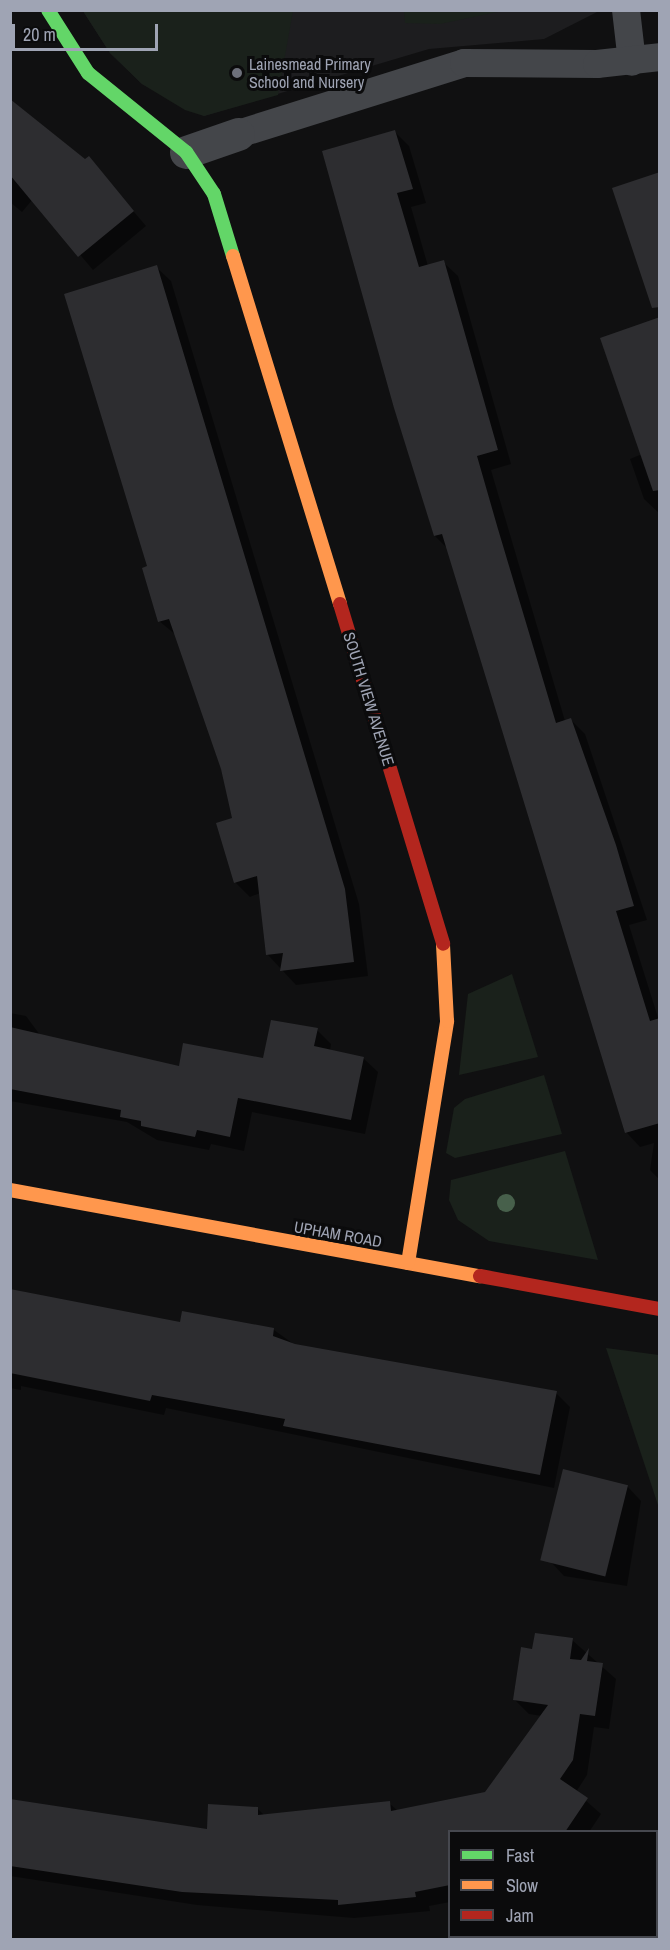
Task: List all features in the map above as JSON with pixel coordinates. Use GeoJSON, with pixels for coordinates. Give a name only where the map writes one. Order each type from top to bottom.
{"type":"FeatureCollection","features":[{"type":"Feature","properties":{"kind":"street","name":"SOUTH VIEW AVENUE"},"geometry":{"type":"LineString","coordinates":[[48,10],[101,86],[186,152],[214,194],[446,953],[447,1021],[408,1263]]}},
{"type":"Feature","properties":{"kind":"street"},"geometry":{"type":"LineString","coordinates":[[186,152],[238,134]]}},
{"type":"Feature","properties":{"kind":"street","name":"UPHAM ROAD"},"geometry":{"type":"LineString","coordinates":[[10,1190],[660,1309]]}},
{"type":"Feature","properties":{"kind":"lane"},"geometry":{"type":"LineString","coordinates":[[626,10],[632,62]]}},
{"type":"Feature","properties":{"kind":"lane"},"geometry":{"type":"LineString","coordinates":[[238,134],[464,63],[632,62],[660,57]]}},
{"type":"Feature","properties":{"kind":"shaded area"},"geometry":{"type":"Polygon","coordinates":[[[404,10],[502,11],[440,24],[405,23],[404,10]]]}},
{"type":"Feature","properties":{"kind":"shaded area","name":"Lainesmead Primary School and Nursery"},"geometry":{"type":"Polygon","coordinates":[[[83,11],[599,11],[544,39],[429,49],[204,116],[142,84],[110,53],[83,11]]]}},
{"type":"Feature","properties":{"kind":"shaded area"},"geometry":{"type":"Polygon","coordinates":[[[83,11],[293,11],[278,95],[204,116],[185,110],[142,84],[110,53],[83,11]]]}},
{"type":"Feature","properties":{"kind":"shaded area"},"geometry":{"type":"Polygon","coordinates":[[[512,974],[538,1057],[459,1075],[468,994],[512,974]]]}},
{"type":"Feature","properties":{"kind":"shaded area"},"geometry":{"type":"Polygon","coordinates":[[[544,1075],[562,1134],[455,1158],[446,1153],[454,1108],[465,1099],[544,1075]]]}},
{"type":"Feature","properties":{"kind":"shaded area"},"geometry":{"type":"Polygon","coordinates":[[[565,1151],[598,1260],[489,1241],[458,1220],[449,1200],[451,1180],[565,1151]]]}},
{"type":"Feature","properties":{"kind":"shaded area"},"geometry":{"type":"Polygon","coordinates":[[[606,1348],[659,1355],[659,1508],[606,1348]]]}},
{"type":"Feature","properties":{"kind":"building"},"geometry":{"type":"Polygon","coordinates":[[[10,99],[85,159],[89,156],[134,211],[78,257],[10,175],[10,99]]]}},
{"type":"Feature","properties":{"kind":"building"},"geometry":{"type":"Polygon","coordinates":[[[395,130],[413,189],[397,193],[419,267],[444,260],[498,450],[477,456],[556,723],[571,718],[616,845],[634,906],[616,911],[650,1021],[660,1018],[660,1123],[625,1133],[442,534],[434,536],[394,408],[322,151],[395,130]]]}},
{"type":"Feature","properties":{"kind":"building"},"geometry":{"type":"Polygon","coordinates":[[[660,172],[660,307],[652,308],[612,188],[660,172]]]}},
{"type":"Feature","properties":{"kind":"building"},"geometry":{"type":"Polygon","coordinates":[[[157,265],[345,889],[354,962],[280,971],[283,953],[266,955],[257,876],[234,883],[216,823],[232,818],[221,769],[169,619],[158,622],[142,568],[147,566],[64,294],[157,265]]]}},
{"type":"Feature","properties":{"kind":"building"},"geometry":{"type":"Polygon","coordinates":[[[660,317],[660,490],[653,491],[600,338],[660,317]]]}},
{"type":"Feature","properties":{"kind":"building"},"geometry":{"type":"Polygon","coordinates":[[[271,1020],[318,1028],[314,1046],[364,1057],[351,1120],[238,1098],[230,1137],[197,1130],[195,1137],[141,1126],[141,1121],[120,1117],[121,1110],[10,1089],[10,1027],[179,1066],[183,1043],[263,1058],[271,1020]]]}},
{"type":"Feature","properties":{"kind":"building"},"geometry":{"type":"Polygon","coordinates":[[[10,1289],[180,1322],[182,1311],[274,1328],[273,1336],[295,1344],[557,1391],[540,1475],[283,1426],[285,1419],[152,1395],[150,1401],[10,1373],[10,1289]]]}},
{"type":"Feature","properties":{"kind":"building"},"geometry":{"type":"Polygon","coordinates":[[[563,1469],[628,1485],[605,1576],[540,1560],[563,1469]]]}},
{"type":"Feature","properties":{"kind":"building"},"geometry":{"type":"Polygon","coordinates":[[[535,1633],[573,1638],[570,1659],[581,1660],[589,1648],[587,1661],[603,1663],[595,1716],[580,1714],[573,1760],[560,1779],[588,1798],[566,1830],[448,1830],[448,1885],[415,1892],[416,1897],[338,1905],[338,1900],[182,1892],[10,1866],[10,1799],[207,1829],[208,1804],[258,1807],[258,1815],[390,1801],[391,1811],[485,1792],[548,1705],[513,1700],[521,1647],[532,1649],[535,1633]]]}},
{"type":"Feature","properties":{"kind":"traffic: fast"},"geometry":{"type":"LineString","coordinates":[[48,10],[88,73],[186,152],[214,194],[233,256]]}},
{"type":"Feature","properties":{"kind":"traffic: slow"},"geometry":{"type":"LineString","coordinates":[[233,256],[340,604]]}},
{"type":"Feature","properties":{"kind":"traffic: slow"},"geometry":{"type":"LineString","coordinates":[[408,1263],[447,1021],[443,944]]}},
{"type":"Feature","properties":{"kind":"traffic: slow"},"geometry":{"type":"LineString","coordinates":[[10,1190],[480,1276]]}},
{"type":"Feature","properties":{"kind":"traffic: jam"},"geometry":{"type":"LineString","coordinates":[[340,604],[443,944]]}},
{"type":"Feature","properties":{"kind":"traffic: jam"},"geometry":{"type":"LineString","coordinates":[[480,1276],[660,1309]]}},
{"type":"Feature","properties":{"kind":"place","name":"Lainesmead Primary School and Nursery"},"geometry":{"type":"Point","coordinates":[237,73]}}]}
